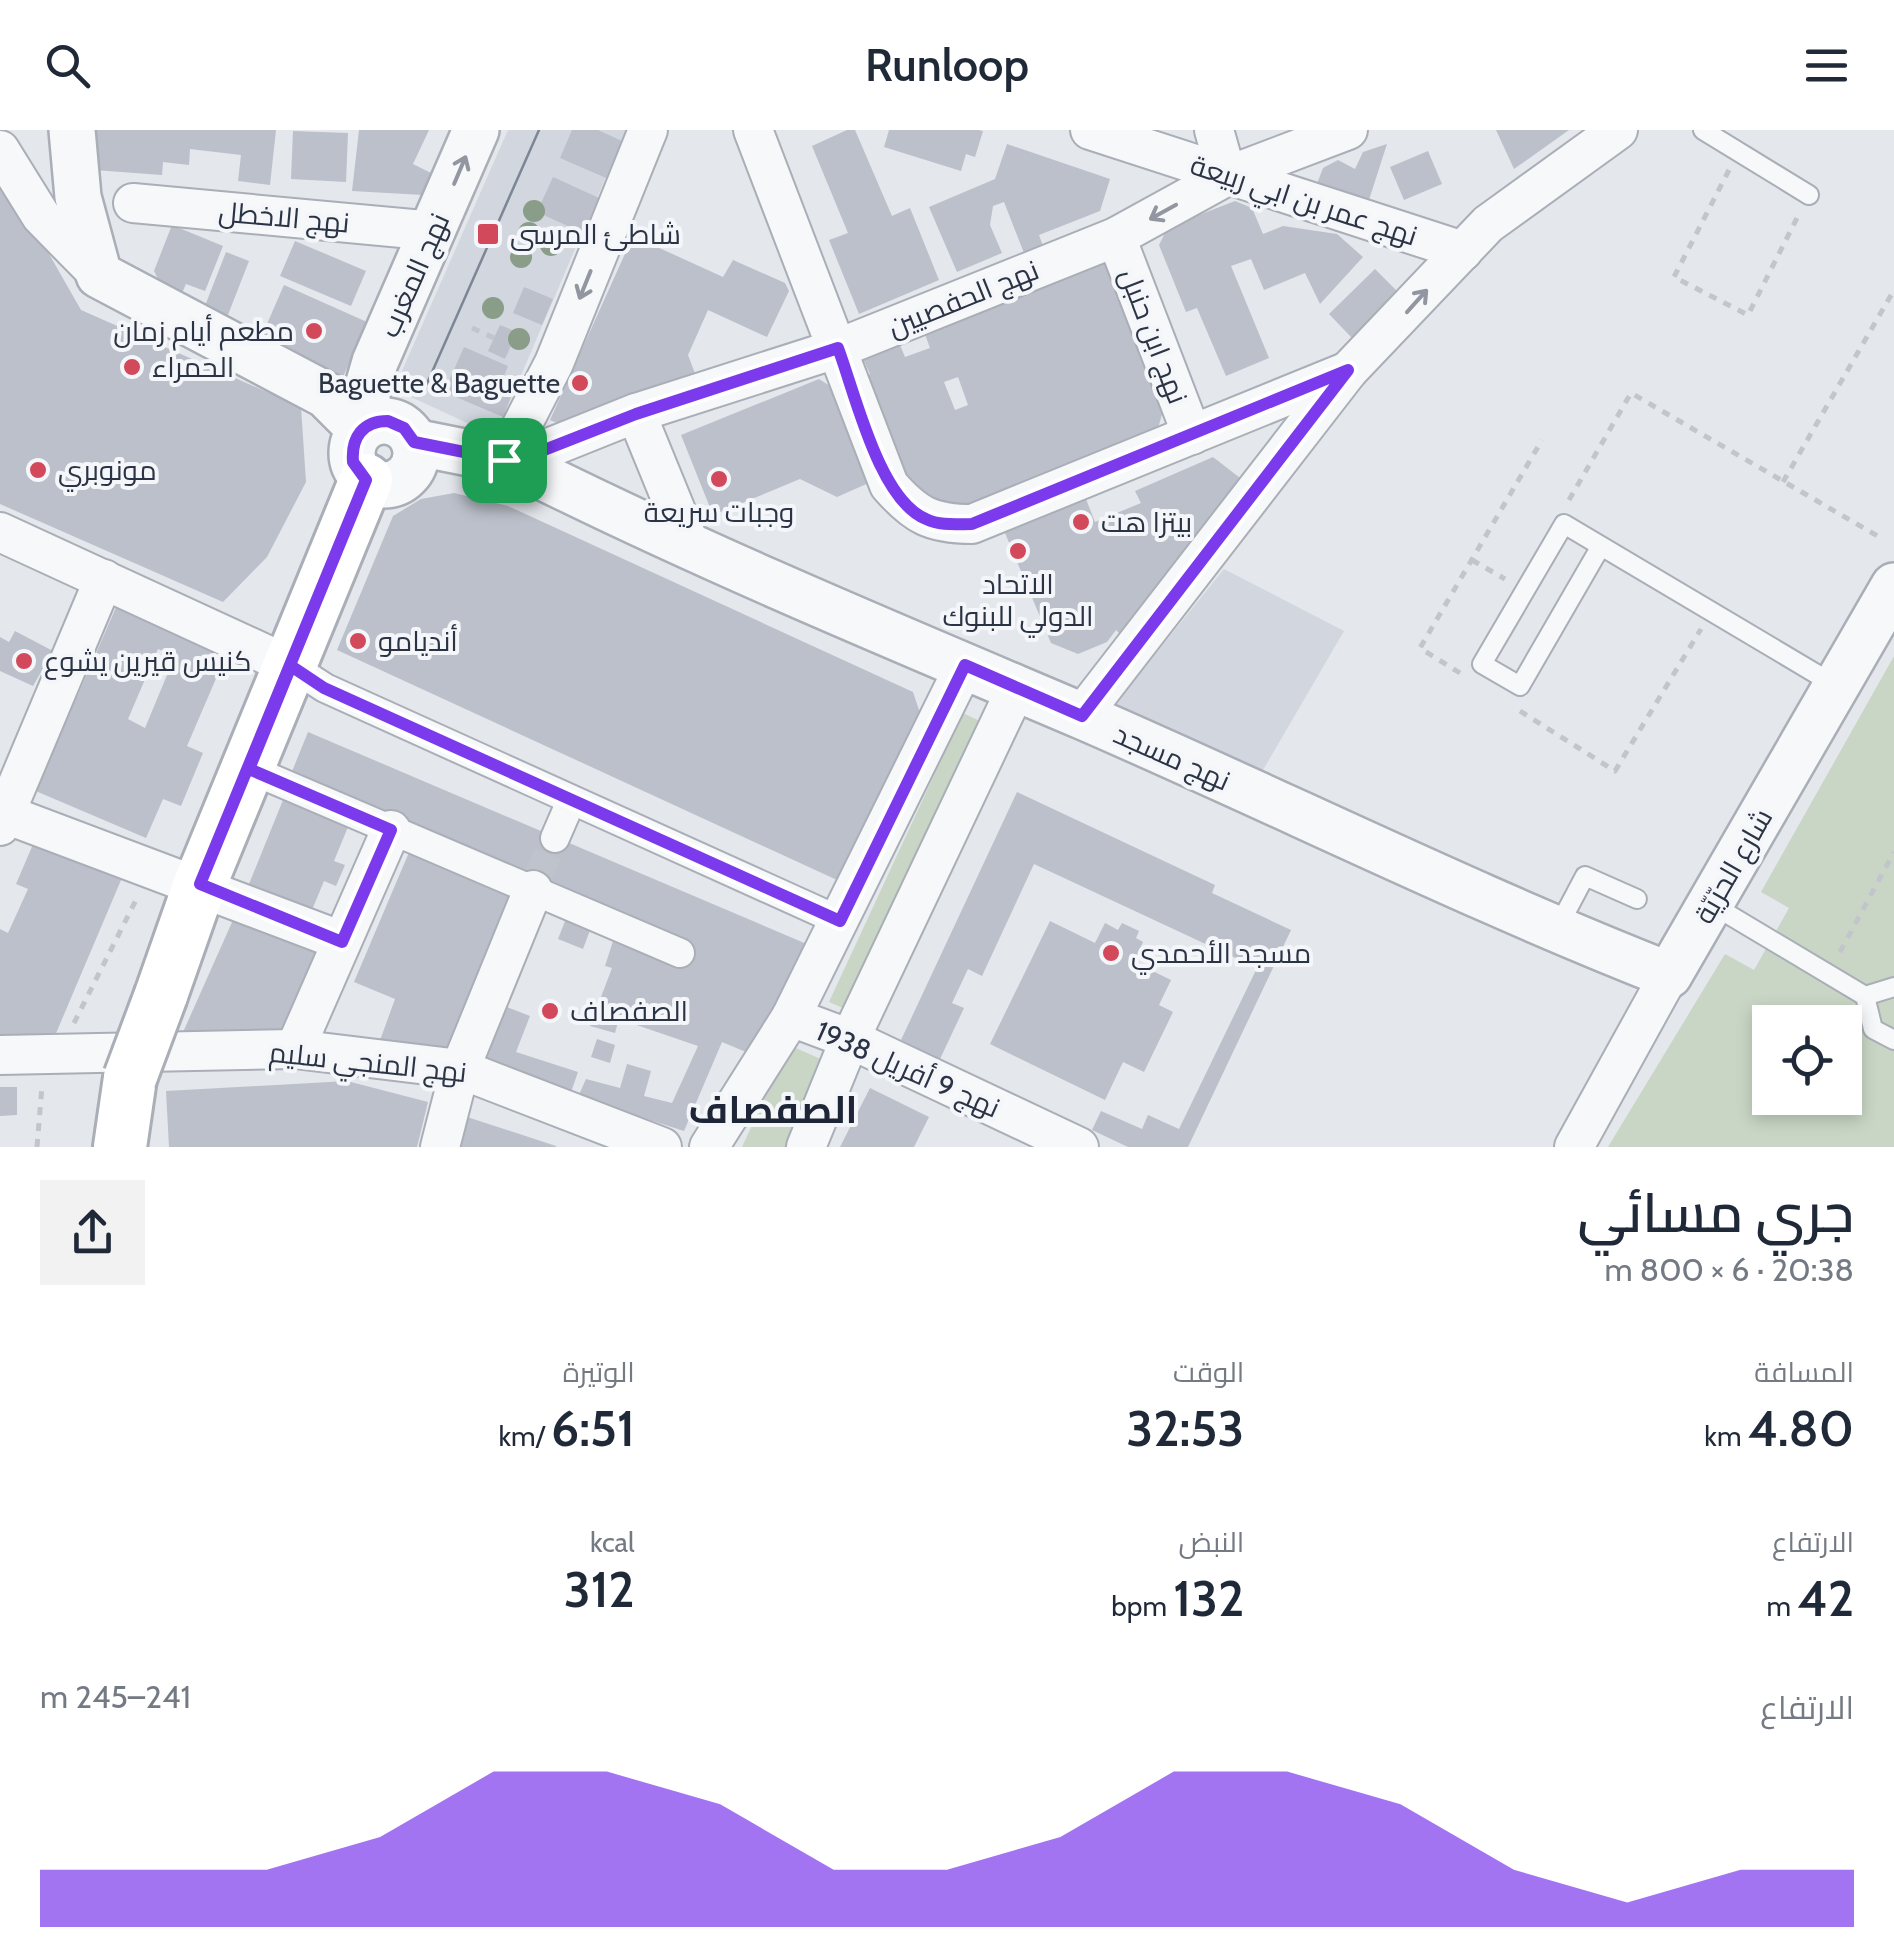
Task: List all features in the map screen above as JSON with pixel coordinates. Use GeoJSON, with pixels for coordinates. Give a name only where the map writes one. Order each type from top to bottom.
{"type":"FeatureCollection","features":[{"type":"Feature","properties":{"kind":"main road"},"geometry":{"type":"LineString","coordinates":[[120,1147],[130,1078],[161,995],[176,876],[249,769],[291,666],[366,444]]}},
{"type":"Feature","properties":{"kind":"street"},"geometry":{"type":"LineString","coordinates":[[72,130],[78,196],[99,275]]}},
{"type":"Feature","properties":{"kind":"street","name":"نهج المغرب"},"geometry":{"type":"LineString","coordinates":[[366,444],[366,393],[375,362],[476,130]]}},
{"type":"Feature","properties":{"kind":"street"},"geometry":{"type":"LineString","coordinates":[[507,462],[554,363],[648,130]]}},
{"type":"Feature","properties":{"kind":"street"},"geometry":{"type":"LineString","coordinates":[[753,130],[889,485],[912,512],[928,521],[972,524],[1348,370]]}},
{"type":"Feature","properties":{"kind":"street","name":"نهج عمر بن ابي ربيعة"},"geometry":{"type":"LineString","coordinates":[[1090,130],[1462,251]]}},
{"type":"Feature","properties":{"kind":"street"},"geometry":{"type":"LineString","coordinates":[[1214,130],[1227,176]]}},
{"type":"Feature","properties":{"kind":"street","name":"نهج الحفصيين"},"geometry":{"type":"LineString","coordinates":[[507,462],[636,414],[838,348],[1116,237],[1227,176],[1348,130]]}},
{"type":"Feature","properties":{"kind":"street"},"geometry":{"type":"LineString","coordinates":[[1082,716],[1348,370],[1488,224],[1618,130]]}},
{"type":"Feature","properties":{"kind":"street"},"geometry":{"type":"LineString","coordinates":[[0,150],[41,216],[99,275],[326,395],[366,444]]}},
{"type":"Feature","properties":{"kind":"street","name":"نهج الاخطل"},"geometry":{"type":"LineString","coordinates":[[133,203],[434,231]]}},
{"type":"Feature","properties":{"kind":"street","name":"نهج ابن حنبل"},"geometry":{"type":"LineString","coordinates":[[1116,237],[1192,435]]}},
{"type":"Feature","properties":{"kind":"street"},"geometry":{"type":"LineString","coordinates":[[636,414],[692,550]]}},
{"type":"Feature","properties":{"kind":"street","name":"نهج مسجد"},"geometry":{"type":"LineString","coordinates":[[366,444],[384,485],[402,480],[414,466],[414,442],[507,462],[692,550],[1082,716],[1556,931],[1669,976]]}},
{"type":"Feature","properties":{"kind":"street"},"geometry":{"type":"LineString","coordinates":[[0,532],[291,666],[324,688],[840,921]]}},
{"type":"Feature","properties":{"kind":"street"},"geometry":{"type":"LineString","coordinates":[[104,580],[2,817],[176,876],[342,942]]}},
{"type":"Feature","properties":{"kind":"street","name":"شارع الحرّيّة"},"geometry":{"type":"LineString","coordinates":[[1574,1147],[1894,586]]}},
{"type":"Feature","properties":{"kind":"street"},"geometry":{"type":"LineString","coordinates":[[709,1147],[790,1017],[965,665]]}},
{"type":"Feature","properties":{"kind":"street"},"geometry":{"type":"LineString","coordinates":[[806,1147],[850,1039],[1016,690]]}},
{"type":"Feature","properties":{"kind":"street"},"geometry":{"type":"LineString","coordinates":[[249,769],[391,830],[535,885],[680,953]]}},
{"type":"Feature","properties":{"kind":"street"},"geometry":{"type":"LineString","coordinates":[[555,838],[571,801]]}},
{"type":"Feature","properties":{"kind":"street"},"geometry":{"type":"LineString","coordinates":[[295,1049],[391,830]]}},
{"type":"Feature","properties":{"kind":"street"},"geometry":{"type":"LineString","coordinates":[[440,1147],[460,1069],[535,885]]}},
{"type":"Feature","properties":{"kind":"street","name":"نهج 9 أفريل 1938"},"geometry":{"type":"LineString","coordinates":[[790,1017],[850,1039],[1079,1147]]}},
{"type":"Feature","properties":{"kind":"street","name":"نهج المنجي سليم"},"geometry":{"type":"LineString","coordinates":[[0,1055],[295,1049],[460,1069],[662,1147]]}},
{"type":"Feature","properties":{"kind":"lane"},"geometry":{"type":"LineString","coordinates":[[1703,130],[1809,196]]}},
{"type":"Feature","properties":{"kind":"lane"},"geometry":{"type":"LineString","coordinates":[[1601,546],[1520,686],[1482,664],[1564,524],[1837,686]]}},
{"type":"Feature","properties":{"kind":"lane"},"geometry":{"type":"LineString","coordinates":[[1556,931],[1585,876],[1637,899]]}},
{"type":"Feature","properties":{"kind":"lane"},"geometry":{"type":"LineString","coordinates":[[1712,904],[1865,996],[1874,1029],[1894,1040]]}},
{"type":"Feature","properties":{"kind":"lane"},"geometry":{"type":"LineString","coordinates":[[1865,996],[1894,987]]}},
{"type":"Feature","properties":{"kind":"path"},"geometry":{"type":"LineString","coordinates":[[1738,152],[1674,277],[1748,315],[1809,196]]}},
{"type":"Feature","properties":{"kind":"path"},"geometry":{"type":"LineString","coordinates":[[1784,482],[1894,290]]}},
{"type":"Feature","properties":{"kind":"path"},"geometry":{"type":"LineString","coordinates":[[472,328],[494,338]]}},
{"type":"Feature","properties":{"kind":"path"},"geometry":{"type":"LineString","coordinates":[[1564,524],[1562,512],[1632,393],[1881,538]]}},
{"type":"Feature","properties":{"kind":"path"},"geometry":{"type":"LineString","coordinates":[[1472,560],[1525,590]]}},
{"type":"Feature","properties":{"kind":"path"},"geometry":{"type":"LineString","coordinates":[[1829,973],[1894,852]]}},
{"type":"Feature","properties":{"kind":"path"},"geometry":{"type":"LineString","coordinates":[[38,1147],[40,1090],[59,1054],[176,876]]}},
{"type":"Feature","properties":{"kind":"shaded area"},"geometry":{"type":"Polygon","coordinates":[[[508,130],[626,130],[495,436],[394,389],[508,130]]]}},
{"type":"Feature","properties":{"kind":"shaded area"},"geometry":{"type":"Polygon","coordinates":[[[1224,569],[1344,631],[1256,782],[1107,714],[1224,569]]]}},
{"type":"Feature","properties":{"kind":"green space"},"geometry":{"type":"Polygon","coordinates":[[[1894,656],[1894,1147],[1608,1147],[1725,954],[1754,970],[1789,908],[1761,892],[1894,656]]]}},
{"type":"Feature","properties":{"kind":"green space"},"geometry":{"type":"Polygon","coordinates":[[[963,713],[986,724],[852,1012],[829,1002],[963,713]]]}},
{"type":"Feature","properties":{"kind":"green space"},"geometry":{"type":"Polygon","coordinates":[[[789,1045],[834,1065],[796,1147],[742,1147],[789,1045]]]}},
{"type":"Feature","properties":{"kind":"building"},"geometry":{"type":"Polygon","coordinates":[[[95,130],[276,130],[270,185],[238,181],[241,155],[190,149],[189,165],[163,162],[162,175],[94,170],[95,130]]]}},
{"type":"Feature","properties":{"kind":"building"},"geometry":{"type":"Polygon","coordinates":[[[359,130],[429,130],[413,164],[431,173],[423,195],[352,191],[359,130]]]}},
{"type":"Feature","properties":{"kind":"building"},"geometry":{"type":"Polygon","coordinates":[[[572,130],[598,130],[622,141],[606,178],[560,158],[572,130]]]}},
{"type":"Feature","properties":{"kind":"building"},"geometry":{"type":"Polygon","coordinates":[[[855,130],[892,216],[910,208],[939,280],[859,314],[829,240],[848,233],[812,146],[855,130]]]}},
{"type":"Feature","properties":{"kind":"building"},"geometry":{"type":"Polygon","coordinates":[[[889,130],[983,131],[975,157],[966,154],[961,171],[884,147],[889,130]]]}},
{"type":"Feature","properties":{"kind":"building"},"geometry":{"type":"Polygon","coordinates":[[[1496,130],[1569,130],[1514,169],[1496,130]]]}},
{"type":"Feature","properties":{"kind":"building"},"geometry":{"type":"Polygon","coordinates":[[[293,131],[348,133],[346,182],[291,179],[293,131]]]}},
{"type":"Feature","properties":{"kind":"building"},"geometry":{"type":"Polygon","coordinates":[[[1007,144],[1110,179],[1100,211],[1039,235],[1043,246],[1024,253],[1004,202],[993,206],[990,225],[1002,253],[957,272],[929,207],[995,179],[1007,144]]]}},
{"type":"Feature","properties":{"kind":"building"},"geometry":{"type":"Polygon","coordinates":[[[1387,144],[1367,206],[1315,189],[1323,168],[1338,160],[1355,169],[1363,152],[1387,144]]]}},
{"type":"Feature","properties":{"kind":"building"},"geometry":{"type":"Polygon","coordinates":[[[1428,151],[1442,184],[1404,200],[1390,167],[1428,151]]]}},
{"type":"Feature","properties":{"kind":"building"},"geometry":{"type":"Polygon","coordinates":[[[553,177],[599,198],[583,233],[537,212],[553,177]]]}},
{"type":"Feature","properties":{"kind":"building"},"geometry":{"type":"Polygon","coordinates":[[[0,189],[16,196],[81,310],[301,407],[306,482],[267,557],[223,602],[0,504],[0,189]]]}},
{"type":"Feature","properties":{"kind":"building"},"geometry":{"type":"Polygon","coordinates":[[[1235,201],[1252,208],[1263,234],[1283,226],[1337,234],[1363,257],[1320,304],[1305,273],[1264,290],[1251,259],[1231,266],[1269,358],[1226,376],[1197,308],[1186,312],[1159,245],[1168,227],[1235,201]]]}},
{"type":"Feature","properties":{"kind":"building"},"geometry":{"type":"Polygon","coordinates":[[[172,225],[223,246],[205,291],[186,284],[182,293],[161,285],[154,271],[172,225]]]}},
{"type":"Feature","properties":{"kind":"building"},"geometry":{"type":"Polygon","coordinates":[[[633,236],[723,277],[733,260],[785,283],[789,291],[767,337],[708,310],[688,355],[696,376],[564,426],[550,420],[633,236]]]}},
{"type":"Feature","properties":{"kind":"building"},"geometry":{"type":"Polygon","coordinates":[[[295,241],[366,271],[351,306],[280,276],[295,241]]]}},
{"type":"Feature","properties":{"kind":"building"},"geometry":{"type":"Polygon","coordinates":[[[226,252],[249,261],[224,325],[201,316],[226,252]]]}},
{"type":"Feature","properties":{"kind":"building"},"geometry":{"type":"Polygon","coordinates":[[[1094,258],[1111,266],[1164,407],[1157,432],[960,509],[910,494],[858,379],[870,374],[863,359],[900,345],[905,357],[930,348],[922,326],[1094,258]],[[958,377],[944,382],[955,410],[968,405],[958,377]]]}},
{"type":"Feature","properties":{"kind":"building"},"geometry":{"type":"Polygon","coordinates":[[[1375,269],[1398,292],[1352,338],[1329,314],[1375,269]]]}},
{"type":"Feature","properties":{"kind":"building","name":"مطعم أيام زمان"},"geometry":{"type":"Polygon","coordinates":[[[284,285],[367,322],[343,377],[260,340],[284,285]]]}},
{"type":"Feature","properties":{"kind":"building"},"geometry":{"type":"Polygon","coordinates":[[[524,287],[553,299],[542,325],[513,313],[524,287]]]}},
{"type":"Feature","properties":{"kind":"building"},"geometry":{"type":"Polygon","coordinates":[[[500,325],[517,332],[505,359],[488,351],[500,325]]]}},
{"type":"Feature","properties":{"kind":"building"},"geometry":{"type":"Polygon","coordinates":[[[464,347],[508,366],[499,388],[512,394],[503,417],[444,392],[464,347]]]}},
{"type":"Feature","properties":{"kind":"building"},"geometry":{"type":"Polygon","coordinates":[[[819,379],[833,388],[871,482],[837,497],[800,479],[713,515],[681,435],[819,379]]]}},
{"type":"Feature","properties":{"kind":"building"},"geometry":{"type":"Polygon","coordinates":[[[1213,457],[1244,481],[1122,636],[1116,630],[1107,642],[1078,654],[1051,643],[1005,533],[1086,499],[1095,522],[1141,503],[1135,491],[1213,457]]]}},
{"type":"Feature","properties":{"kind":"building"},"geometry":{"type":"Polygon","coordinates":[[[454,493],[508,506],[913,692],[920,713],[837,880],[337,650],[393,516],[421,499],[454,493]]]}},
{"type":"Feature","properties":{"kind":"building"},"geometry":{"type":"Polygon","coordinates":[[[117,605],[227,653],[187,746],[203,753],[181,806],[163,799],[146,838],[31,789],[71,695],[77,697],[117,605]],[[158,649],[128,719],[145,728],[175,656],[158,649]]]}},
{"type":"Feature","properties":{"kind":"building","name":"كنيس قيرين يشوع"},"geometry":{"type":"Polygon","coordinates":[[[15,631],[53,651],[33,686],[0,671],[0,637],[9,642],[15,631]]]}},
{"type":"Feature","properties":{"kind":"building"},"geometry":{"type":"Polygon","coordinates":[[[308,732],[809,945],[758,1057],[722,1042],[684,1131],[578,1097],[586,1079],[620,1088],[627,1064],[651,1071],[644,1096],[672,1103],[698,1046],[619,1019],[615,1033],[590,1026],[612,968],[605,966],[615,935],[291,774],[308,732]]]}},
{"type":"Feature","properties":{"kind":"building"},"geometry":{"type":"Polygon","coordinates":[[[1017,792],[1215,885],[1212,893],[1291,930],[1188,1147],[1128,1147],[1092,1130],[1101,1111],[1142,1129],[1148,1115],[1179,1129],[1257,968],[1034,864],[982,976],[968,969],[952,1003],[964,1008],[940,1059],[901,1040],[1017,792]]]}},
{"type":"Feature","properties":{"kind":"building"},"geometry":{"type":"Polygon","coordinates":[[[285,795],[350,822],[334,861],[345,865],[336,886],[324,881],[312,910],[249,884],[285,795]]]}},
{"type":"Feature","properties":{"kind":"building"},"geometry":{"type":"Polygon","coordinates":[[[37,835],[124,873],[54,1038],[0,1040],[0,929],[8,933],[28,889],[16,884],[37,835]]]}},
{"type":"Feature","properties":{"kind":"building"},"geometry":{"type":"Polygon","coordinates":[[[410,850],[515,896],[448,1066],[378,1046],[395,999],[354,982],[410,850]]]}},
{"type":"Feature","properties":{"kind":"building"},"geometry":{"type":"Polygon","coordinates":[[[237,911],[329,952],[289,1042],[180,1039],[237,911]]]}},
{"type":"Feature","properties":{"kind":"building"},"geometry":{"type":"Polygon","coordinates":[[[567,916],[592,925],[583,949],[558,939],[567,916]]]}},
{"type":"Feature","properties":{"kind":"building"},"geometry":{"type":"Polygon","coordinates":[[[1050,921],[1095,943],[1105,923],[1118,930],[1122,923],[1139,931],[1136,938],[1143,942],[1134,962],[1171,980],[1159,1005],[1173,1012],[1144,1072],[1123,1062],[1105,1100],[990,1044],[1050,921]]]}},
{"type":"Feature","properties":{"kind":"building"},"geometry":{"type":"Polygon","coordinates":[[[504,1006],[530,1016],[516,1052],[578,1072],[570,1095],[488,1068],[481,1056],[504,1006]]]}},
{"type":"Feature","properties":{"kind":"building"},"geometry":{"type":"Polygon","coordinates":[[[597,1039],[615,1045],[610,1063],[591,1057],[597,1039]]]}},
{"type":"Feature","properties":{"kind":"building"},"geometry":{"type":"Polygon","coordinates":[[[347,1081],[428,1102],[417,1147],[169,1147],[166,1091],[347,1081]]]}},
{"type":"Feature","properties":{"kind":"building"},"geometry":{"type":"Polygon","coordinates":[[[0,1087],[17,1087],[17,1115],[0,1116],[0,1087]]]}},
{"type":"Feature","properties":{"kind":"building"},"geometry":{"type":"Polygon","coordinates":[[[870,1088],[929,1117],[914,1147],[840,1147],[870,1088]]]}},
{"type":"Feature","properties":{"kind":"building"},"geometry":{"type":"Polygon","coordinates":[[[461,1115],[556,1146],[556,1147],[457,1147],[461,1115]]]}},
{"type":"Feature","properties":{"kind":"tunnel"},"geometry":{"type":"LineString","coordinates":[[537,879],[555,838]]}},
{"type":"Feature","properties":{"kind":"tram line"},"geometry":{"type":"LineString","coordinates":[[425,388],[539,130]]}},
{"type":"Feature","properties":{"kind":"place","name":"شاطئ المرسى"},"geometry":{"type":"Point","coordinates":[488,234]}},
{"type":"Feature","properties":{"kind":"place","name":"مطعم أيام زمان"},"geometry":{"type":"Point","coordinates":[314,331]}},
{"type":"Feature","properties":{"kind":"place","name":"الحمراء"},"geometry":{"type":"Point","coordinates":[132,367]}},
{"type":"Feature","properties":{"kind":"place","name":"Baguette & Baguette"},"geometry":{"type":"Point","coordinates":[580,383]}},
{"type":"Feature","properties":{"kind":"place","name":"مونوبري"},"geometry":{"type":"Point","coordinates":[38,470]}},
{"type":"Feature","properties":{"kind":"place","name":"وجبات سريعة"},"geometry":{"type":"Point","coordinates":[719,479]}},
{"type":"Feature","properties":{"kind":"place","name":"بيتزا هت"},"geometry":{"type":"Point","coordinates":[1081,522]}},
{"type":"Feature","properties":{"kind":"place","name":"الاتحاد الدولي للبنوك"},"geometry":{"type":"Point","coordinates":[1018,551]}},
{"type":"Feature","properties":{"kind":"place","name":"أنديامو"},"geometry":{"type":"Point","coordinates":[358,641]}},
{"type":"Feature","properties":{"kind":"place","name":"كنيس قيرين يشوع"},"geometry":{"type":"Point","coordinates":[24,661]}},
{"type":"Feature","properties":{"kind":"place","name":"مسجد الأحمدي"},"geometry":{"type":"Point","coordinates":[1111,953]}},
{"type":"Feature","properties":{"kind":"place","name":"الصفصاف"},"geometry":{"type":"Point","coordinates":[550,1011]}},
{"type":"Feature","properties":{"kind":"district","name":"الصفصاف"},"geometry":{"type":"Point","coordinates":[773,1109]}},
{"type":"Feature","properties":{"kind":"route"},"geometry":{"type":"LineString","coordinates":[[838,348],[889,485],[912,512],[928,521],[972,524],[1348,370],[1082,716],[965,665],[840,921],[324,688],[291,666],[249,769],[391,830],[342,942],[200,884],[366,480],[353,462],[354,440],[361,430],[371,423],[388,421],[404,428],[414,442],[504,460],[511,463],[636,414],[838,348]]}}]}
